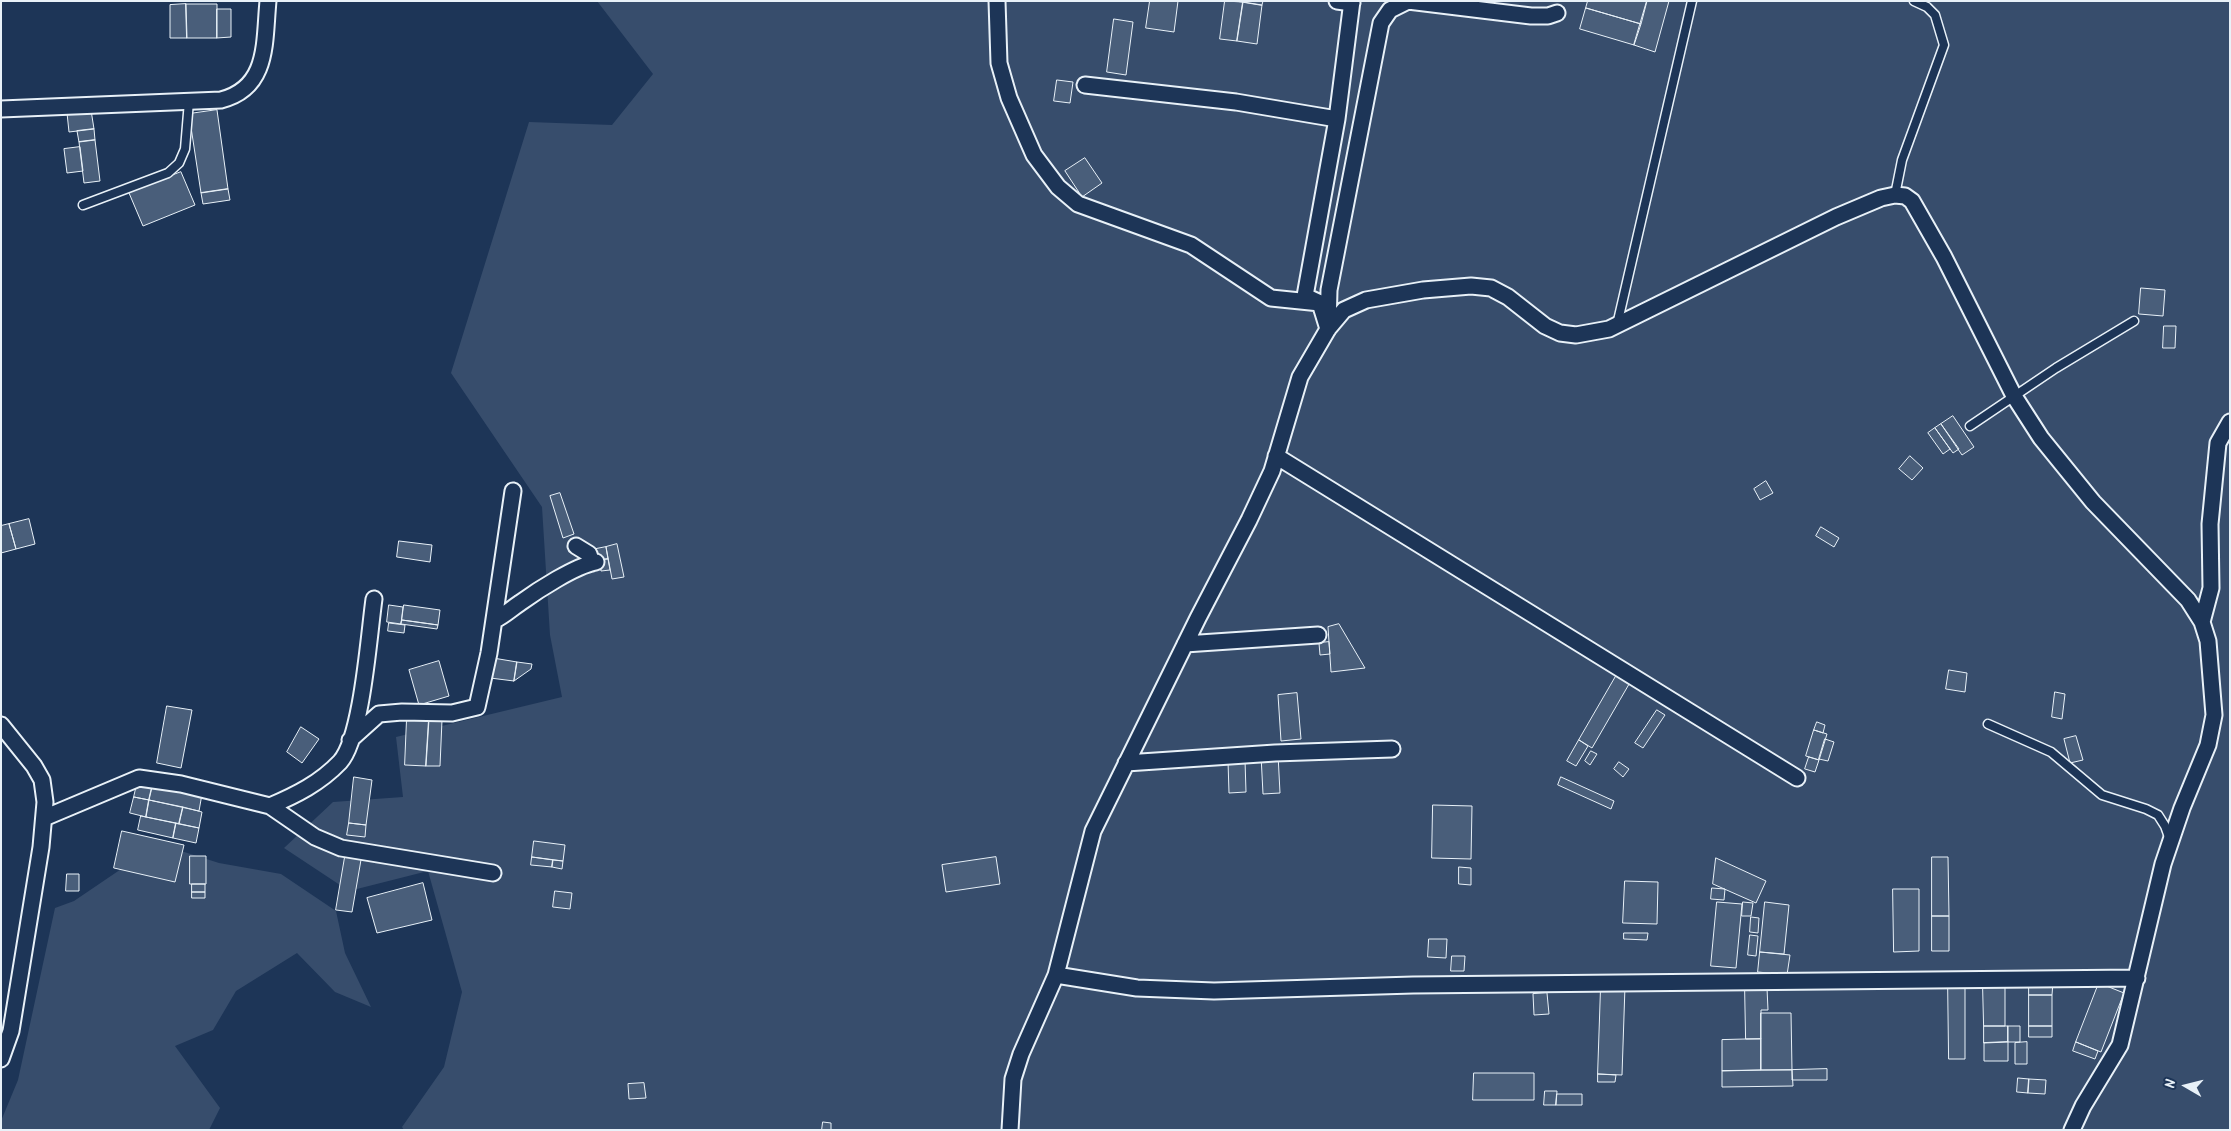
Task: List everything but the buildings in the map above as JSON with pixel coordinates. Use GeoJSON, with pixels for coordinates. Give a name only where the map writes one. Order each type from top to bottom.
{"type":"FeatureCollection","features":[{"type":"Feature","properties":{"kind":"street"},"geometry":{"type":"LineString","coordinates":[[1,110],[221,100],[237,96],[249,87],[258,70],[264,50],[268,1]]}},
{"type":"Feature","properties":{"kind":"street"},"geometry":{"type":"LineString","coordinates":[[997,1],[999,63],[1009,98],[1034,155],[1058,187],[1078,204],[1191,245],[1271,298],[1320,303]]}},
{"type":"Feature","properties":{"kind":"street"},"geometry":{"type":"LineString","coordinates":[[1328,329],[1320,303],[1305,296],[1337,119],[1347,2]]}},
{"type":"Feature","properties":{"kind":"street"},"geometry":{"type":"LineString","coordinates":[[1328,329],[1329,290],[1381,23],[1390,10],[1408,2],[1531,16],[1548,16],[1557,13]]}},
{"type":"Feature","properties":{"kind":"street"},"geometry":{"type":"LineString","coordinates":[[1085,85],[1236,102],[1337,119]]}},
{"type":"Feature","properties":{"kind":"street"},"geometry":{"type":"LineString","coordinates":[[1010,1130],[1013,1079],[1021,1054],[1056,975],[1093,831],[1272,471],[1300,377],[1328,329],[1344,310],[1366,300],[1423,290],[1471,286],[1491,288],[1508,297],[1545,326],[1560,332],[1576,335],[1593,334],[1617,325],[1836,217],[1881,198],[1895,195],[1905,196],[1912,201],[1944,257],[2014,396],[2040,438],[2092,502],[2188,600],[2202,622],[2208,641],[2214,714],[2208,745],[2163,864],[2120,1045],[2083,1106],[2072,1130]]}},
{"type":"Feature","properties":{"kind":"street"},"geometry":{"type":"LineString","coordinates":[[2202,622],[2211,588],[2210,524],[2218,444],[2230,422]]}},
{"type":"Feature","properties":{"kind":"street"},"geometry":{"type":"LineString","coordinates":[[1276,456],[1797,778]]}},
{"type":"Feature","properties":{"kind":"street"},"geometry":{"type":"LineString","coordinates":[[350,740],[379,714],[402,712],[452,713],[477,707],[495,620],[513,491]]}},
{"type":"Feature","properties":{"kind":"street"},"geometry":{"type":"LineString","coordinates":[[495,620],[508,614],[520,602],[560,577],[594,562],[589,554],[576,546]]}},
{"type":"Feature","properties":{"kind":"street"},"geometry":{"type":"LineString","coordinates":[[270,806],[305,791],[341,761],[350,740],[360,706],[374,599]]}},
{"type":"Feature","properties":{"kind":"street"},"geometry":{"type":"LineString","coordinates":[[1185,644],[1318,635]]}},
{"type":"Feature","properties":{"kind":"street"},"geometry":{"type":"LineString","coordinates":[[1,724],[34,766],[42,780],[45,802],[34,892],[11,1031],[1,1059]]}},
{"type":"Feature","properties":{"kind":"street"},"geometry":{"type":"LineString","coordinates":[[1126,763],[1275,753],[1392,749]]}},
{"type":"Feature","properties":{"kind":"street"},"geometry":{"type":"LineString","coordinates":[[44,818],[139,778],[181,784],[270,806],[315,838],[341,848],[493,873]]}},
{"type":"Feature","properties":{"kind":"street"},"geometry":{"type":"LineString","coordinates":[[1056,975],[1137,988],[1214,991],[1413,985],[2137,978]]}},
{"type":"Feature","properties":{"kind":"lane"},"geometry":{"type":"LineString","coordinates":[[1617,325],[1692,1]]}},
{"type":"Feature","properties":{"kind":"lane"},"geometry":{"type":"LineString","coordinates":[[1895,195],[1902,160],[1944,45],[1936,15],[1914,1]]}},
{"type":"Feature","properties":{"kind":"lane"},"geometry":{"type":"LineString","coordinates":[[83,205],[168,174],[179,163],[185,149],[189,101]]}},
{"type":"Feature","properties":{"kind":"lane"},"geometry":{"type":"LineString","coordinates":[[1970,426],[2014,396],[2134,321]]}},
{"type":"Feature","properties":{"kind":"lane"},"geometry":{"type":"LineString","coordinates":[[1988,724],[2051,752],[2102,795],[2146,809],[2158,815],[2165,826],[2170,842]]}},
{"type":"Feature","properties":{"kind":"shaded area"},"geometry":{"type":"Polygon","coordinates":[[[597,1],[2230,1],[2230,1130],[404,1130],[402,1127],[444,1067],[462,992],[428,871],[349,891],[284,848],[333,802],[403,797],[396,737],[562,697],[550,635],[542,507],[451,373],[529,122],[612,125],[653,74],[597,1]]]}},
{"type":"Feature","properties":{"kind":"shaded area"},"geometry":{"type":"Polygon","coordinates":[[[178,850],[219,863],[281,874],[336,911],[345,953],[371,1007],[335,992],[297,953],[236,991],[213,1030],[175,1046],[220,1108],[209,1130],[1,1130],[1,1121],[18,1080],[55,908],[74,901],[133,861],[178,850]]]}}]}
